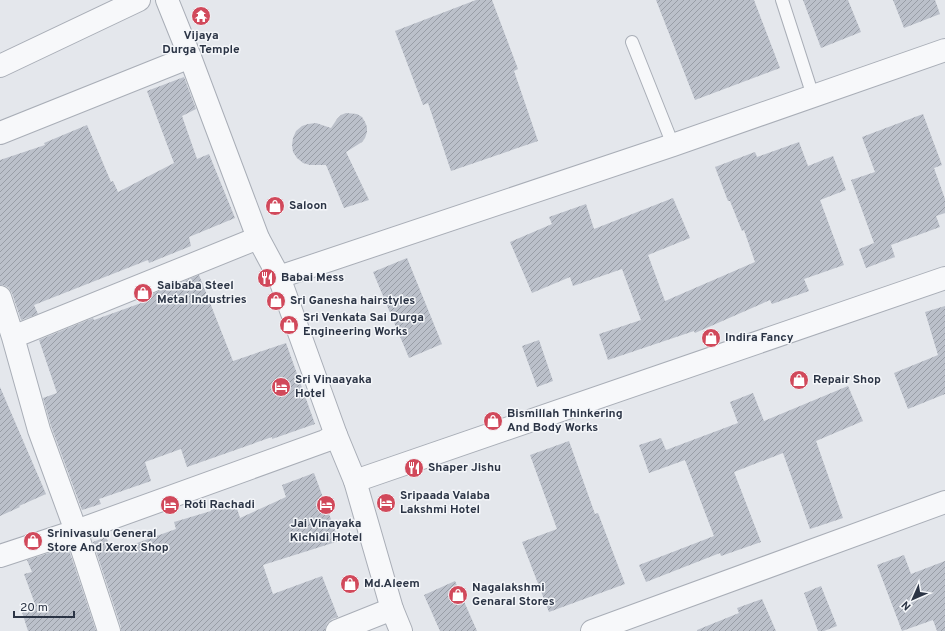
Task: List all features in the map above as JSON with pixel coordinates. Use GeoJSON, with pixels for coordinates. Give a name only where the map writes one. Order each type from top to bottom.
{"type":"FeatureCollection","features":[{"type":"Feature","properties":{"kind":"street"},"geometry":{"type":"LineString","coordinates":[[0,66],[139,0]]}},
{"type":"Feature","properties":{"kind":"street"},"geometry":{"type":"LineString","coordinates":[[167,0],[258,238],[279,277],[336,435],[355,481],[392,609],[401,631]]}},
{"type":"Feature","properties":{"kind":"street"},"geometry":{"type":"LineString","coordinates":[[279,277],[673,145],[945,50]]}},
{"type":"Feature","properties":{"kind":"street"},"geometry":{"type":"LineString","coordinates":[[0,132],[190,57]]}},
{"type":"Feature","properties":{"kind":"street"},"geometry":{"type":"LineString","coordinates":[[13,337],[258,238]]}},
{"type":"Feature","properties":{"kind":"street"},"geometry":{"type":"LineString","coordinates":[[355,481],[945,278]]}},
{"type":"Feature","properties":{"kind":"street"},"geometry":{"type":"LineString","coordinates":[[0,297],[13,337],[39,430],[76,531],[109,631]]}},
{"type":"Feature","properties":{"kind":"street"},"geometry":{"type":"LineString","coordinates":[[0,556],[76,531],[325,441],[336,435]]}},
{"type":"Feature","properties":{"kind":"street"},"geometry":{"type":"LineString","coordinates":[[592,631],[945,502]]}},
{"type":"Feature","properties":{"kind":"street"},"geometry":{"type":"LineString","coordinates":[[337,631],[392,609]]}},
{"type":"Feature","properties":{"kind":"lane"},"geometry":{"type":"LineString","coordinates":[[782,0],[813,96]]}},
{"type":"Feature","properties":{"kind":"lane"},"geometry":{"type":"LineString","coordinates":[[632,42],[673,145]]}},
{"type":"Feature","properties":{"kind":"building"},"geometry":{"type":"Polygon","coordinates":[[[476,0],[492,0],[518,69],[514,71],[538,141],[451,171],[428,103],[423,105],[395,31],[476,0]]]}},
{"type":"Feature","properties":{"kind":"building"},"geometry":{"type":"Polygon","coordinates":[[[656,0],[754,0],[780,68],[695,100],[656,0]]]}},
{"type":"Feature","properties":{"kind":"building"},"geometry":{"type":"Polygon","coordinates":[[[803,0],[848,0],[861,32],[821,48],[803,0]]]}},
{"type":"Feature","properties":{"kind":"building"},"geometry":{"type":"Polygon","coordinates":[[[893,0],[935,0],[940,14],[904,28],[893,0]]]}},
{"type":"Feature","properties":{"kind":"building"},"geometry":{"type":"Polygon","coordinates":[[[184,77],[196,109],[182,116],[197,159],[209,154],[235,218],[189,237],[191,246],[149,263],[148,260],[34,305],[38,314],[21,320],[12,293],[8,287],[0,285],[0,160],[45,145],[44,143],[87,125],[111,182],[113,181],[118,192],[174,163],[147,91],[184,77]]]}},
{"type":"Feature","properties":{"kind":"building"},"geometry":{"type":"Polygon","coordinates":[[[346,113],[357,114],[362,117],[367,127],[365,138],[362,142],[346,152],[369,200],[344,208],[326,165],[310,165],[303,163],[293,152],[292,145],[296,131],[302,126],[316,123],[331,128],[341,115],[346,113]]]}},
{"type":"Feature","properties":{"kind":"building"},"geometry":{"type":"Polygon","coordinates":[[[923,114],[942,165],[934,168],[945,199],[945,213],[936,216],[940,227],[891,245],[895,257],[866,268],[859,249],[874,243],[851,180],[875,172],[862,137],[923,114]]]}},
{"type":"Feature","properties":{"kind":"building"},"geometry":{"type":"Polygon","coordinates":[[[799,142],[808,166],[833,156],[846,190],[820,200],[844,265],[804,279],[809,291],[772,304],[770,300],[695,333],[694,331],[608,360],[599,334],[641,320],[622,269],[573,286],[570,277],[532,293],[510,242],[552,224],[549,217],[586,204],[594,229],[673,198],[690,238],[648,255],[665,301],[755,262],[744,230],[742,231],[730,201],[728,201],[715,167],[755,152],[757,157],[799,142]]]}},
{"type":"Feature","properties":{"kind":"building"},"geometry":{"type":"Polygon","coordinates":[[[407,258],[442,344],[409,358],[373,272],[407,258]]]}},
{"type":"Feature","properties":{"kind":"building"},"geometry":{"type":"Polygon","coordinates":[[[199,275],[233,361],[286,343],[315,424],[272,439],[272,437],[187,467],[181,449],[145,462],[151,481],[99,499],[101,504],[82,510],[51,426],[43,398],[57,393],[39,340],[93,318],[94,320],[144,302],[142,298],[199,275]]]}},
{"type":"Feature","properties":{"kind":"building"},"geometry":{"type":"Polygon","coordinates":[[[945,306],[945,394],[908,409],[894,373],[938,355],[925,312],[945,306]]]}},
{"type":"Feature","properties":{"kind":"building"},"geometry":{"type":"Polygon","coordinates":[[[539,340],[553,381],[537,387],[522,346],[539,340]]]}},
{"type":"Feature","properties":{"kind":"building"},"geometry":{"type":"Polygon","coordinates":[[[848,386],[863,421],[816,441],[843,518],[810,529],[783,453],[734,472],[761,542],[721,556],[720,553],[646,582],[639,565],[714,536],[685,460],[649,473],[639,445],[661,438],[666,450],[738,423],[730,402],[753,393],[764,421],[848,386]]]}},
{"type":"Feature","properties":{"kind":"building"},"geometry":{"type":"Polygon","coordinates":[[[0,387],[46,494],[0,516],[0,387]]]}},
{"type":"Feature","properties":{"kind":"building"},"geometry":{"type":"Polygon","coordinates":[[[569,441],[595,514],[598,513],[625,584],[549,612],[522,542],[557,529],[530,455],[569,441]]]}},
{"type":"Feature","properties":{"kind":"building"},"geometry":{"type":"Polygon","coordinates":[[[314,473],[339,541],[263,565],[273,594],[322,576],[338,617],[327,623],[325,631],[121,631],[121,627],[93,542],[106,537],[112,552],[176,529],[174,522],[235,502],[240,518],[286,497],[282,485],[314,473]]]}},
{"type":"Feature","properties":{"kind":"building"},"geometry":{"type":"Polygon","coordinates":[[[68,547],[96,631],[28,631],[21,609],[35,604],[24,574],[32,572],[27,560],[68,547]]]}},
{"type":"Feature","properties":{"kind":"building"},"geometry":{"type":"Polygon","coordinates":[[[904,555],[911,574],[945,561],[945,631],[937,631],[933,620],[902,631],[877,565],[904,555]]]}},
{"type":"Feature","properties":{"kind":"building"},"geometry":{"type":"Polygon","coordinates":[[[455,581],[477,631],[440,631],[424,595],[455,581]]]}},
{"type":"Feature","properties":{"kind":"building"},"geometry":{"type":"Polygon","coordinates":[[[821,586],[837,626],[824,631],[818,631],[804,593],[821,586]]]}},
{"type":"Feature","properties":{"kind":"building"},"geometry":{"type":"Polygon","coordinates":[[[762,599],[776,631],[697,631],[739,613],[737,608],[762,599]]]}},
{"type":"Feature","properties":{"kind":"place","name":"Vijaya Durga Temple"},"geometry":{"type":"Point","coordinates":[201,16]}},
{"type":"Feature","properties":{"kind":"place","name":"Saloon"},"geometry":{"type":"Point","coordinates":[275,206]}},
{"type":"Feature","properties":{"kind":"place","name":"Babai Mess"},"geometry":{"type":"Point","coordinates":[267,278]}},
{"type":"Feature","properties":{"kind":"place","name":"Saibaba Steel Metal Industries"},"geometry":{"type":"Point","coordinates":[143,293]}},
{"type":"Feature","properties":{"kind":"place","name":"Sri Ganesha hairstyles"},"geometry":{"type":"Point","coordinates":[276,301]}},
{"type":"Feature","properties":{"kind":"place","name":"Sri Venkata Sai Durga Engineering Works"},"geometry":{"type":"Point","coordinates":[289,325]}},
{"type":"Feature","properties":{"kind":"place","name":"Indira Fancy"},"geometry":{"type":"Point","coordinates":[711,338]}},
{"type":"Feature","properties":{"kind":"place","name":"Repair Shop"},"geometry":{"type":"Point","coordinates":[799,380]}},
{"type":"Feature","properties":{"kind":"place","name":"Sri Vinaayaka Hotel"},"geometry":{"type":"Point","coordinates":[281,387]}},
{"type":"Feature","properties":{"kind":"place","name":"Bismillah Thinkering And Body Works"},"geometry":{"type":"Point","coordinates":[493,421]}},
{"type":"Feature","properties":{"kind":"place","name":"Shaper Jishu"},"geometry":{"type":"Point","coordinates":[414,468]}},
{"type":"Feature","properties":{"kind":"place","name":"Sripaada Valaba Lakshmi Hotel"},"geometry":{"type":"Point","coordinates":[386,503]}},
{"type":"Feature","properties":{"kind":"place","name":"Roti Rachadi"},"geometry":{"type":"Point","coordinates":[170,505]}},
{"type":"Feature","properties":{"kind":"place","name":"Jai Vinayaka Kichidi Hotel"},"geometry":{"type":"Point","coordinates":[326,505]}},
{"type":"Feature","properties":{"kind":"place","name":"Srinivasulu General Store And Xerox Shop"},"geometry":{"type":"Point","coordinates":[33,541]}},
{"type":"Feature","properties":{"kind":"place","name":"Md.Aleem"},"geometry":{"type":"Point","coordinates":[350,584]}},
{"type":"Feature","properties":{"kind":"place","name":"Nagalakshmi Genaral Stores"},"geometry":{"type":"Point","coordinates":[458,595]}}]}
